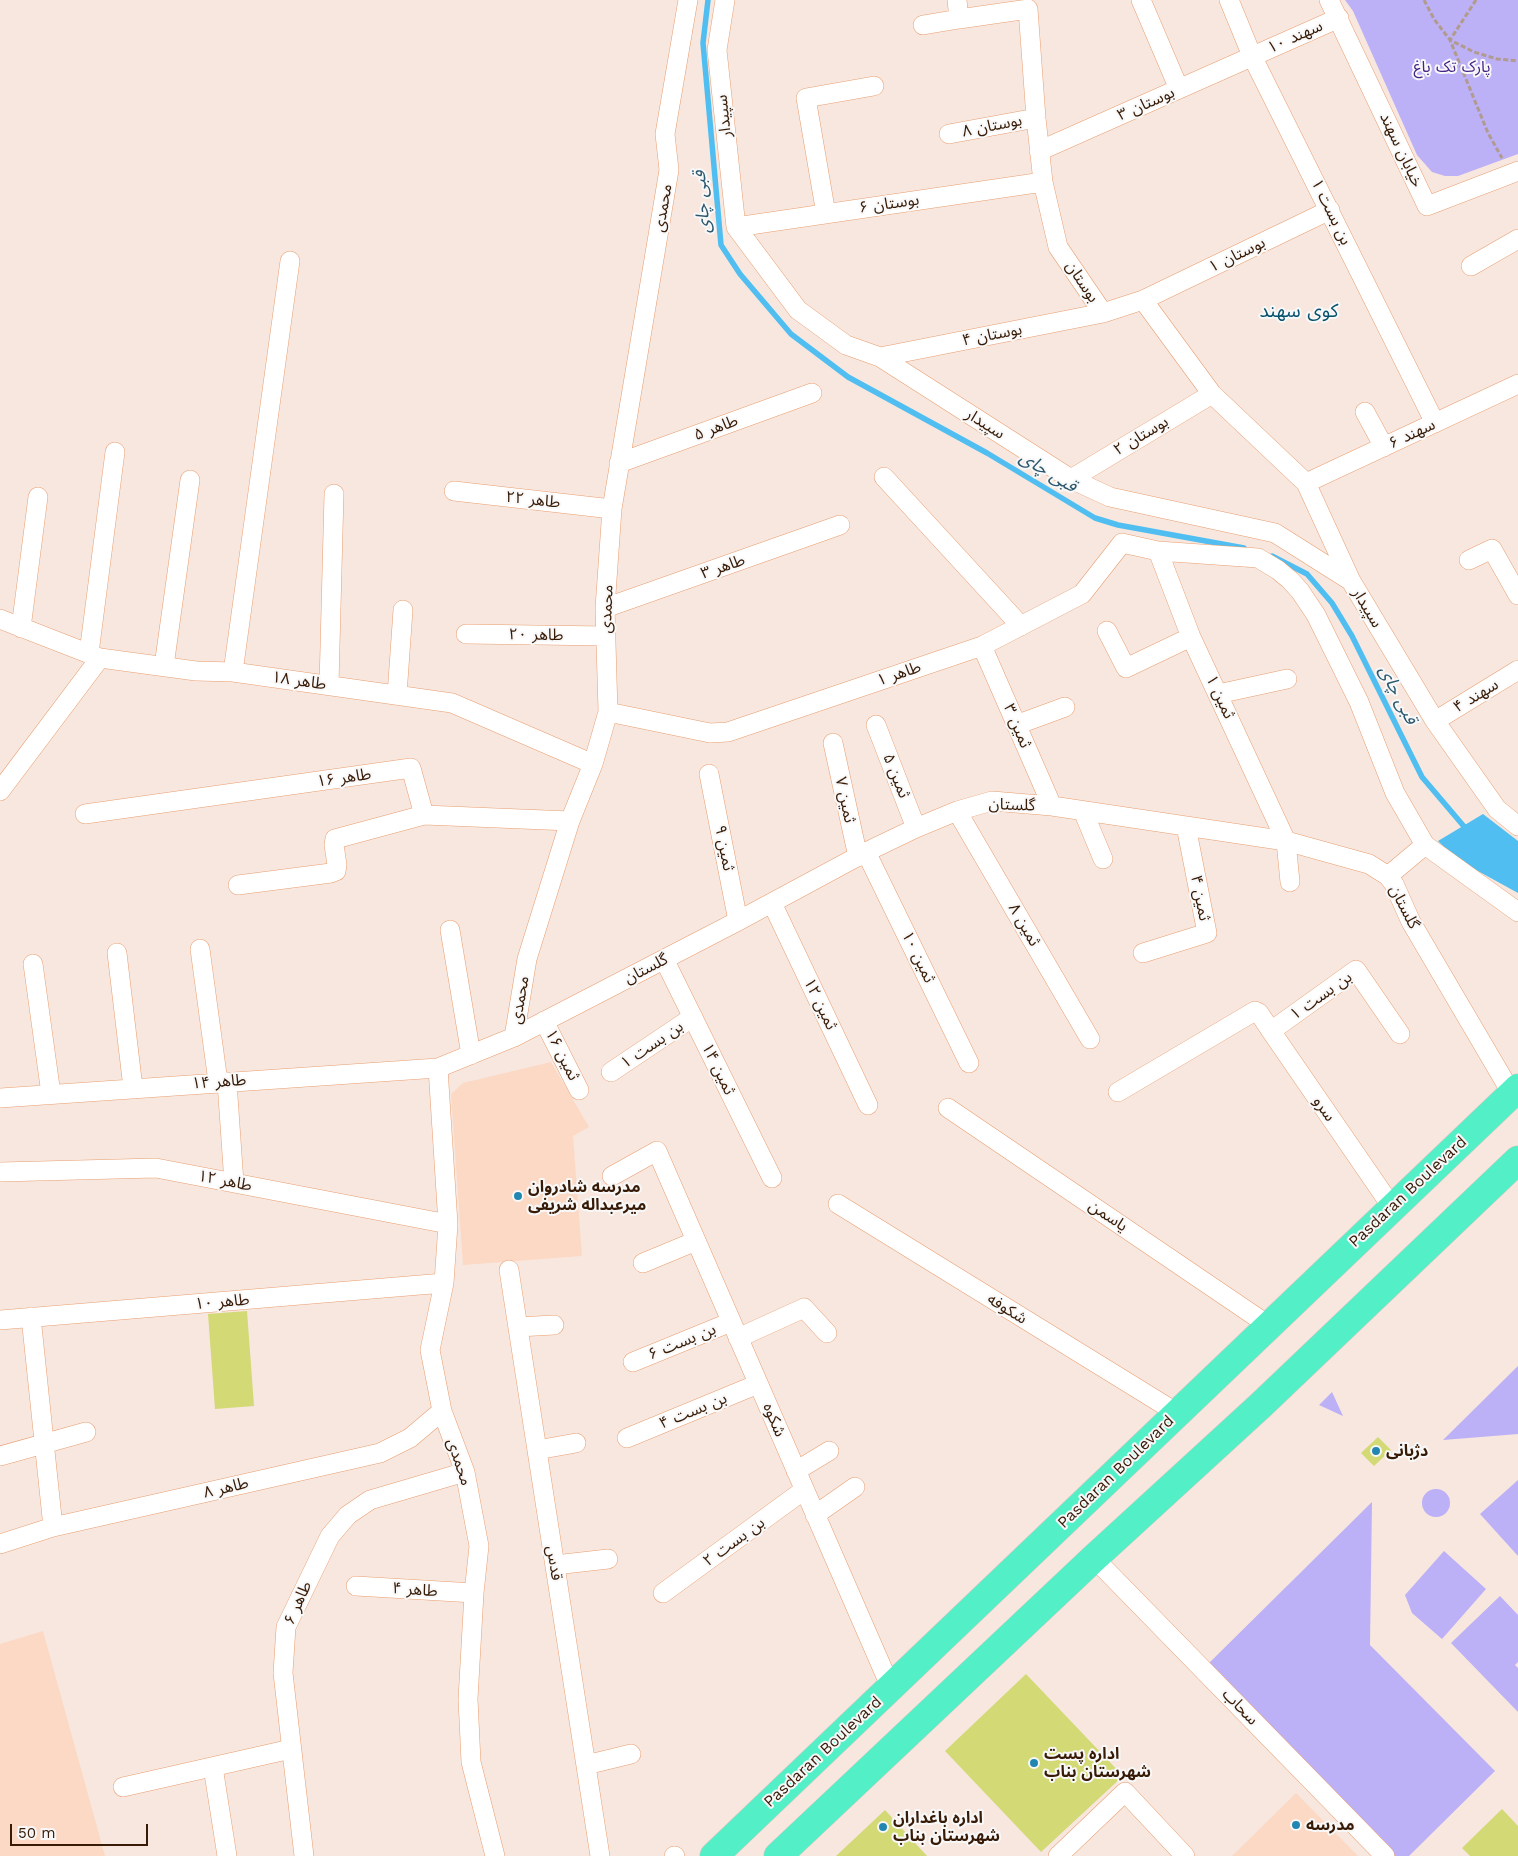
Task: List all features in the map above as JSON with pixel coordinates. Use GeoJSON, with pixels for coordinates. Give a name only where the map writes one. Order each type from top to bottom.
{"type":"FeatureCollection","features":[{"type":"Feature","properties":{"kind":"highway","name":"Pasdaran Boulevard"},"geometry":{"type":"LineString","coordinates":[[714,1856],[1515,1091]]}},
{"type":"Feature","properties":{"kind":"highway"},"geometry":{"type":"LineString","coordinates":[[778,1856],[1094,1558],[1261,1405],[1518,1160]]}},
{"type":"Feature","properties":{"kind":"street","name":"محمدی"},"geometry":{"type":"LineString","coordinates":[[514,1038],[527,958],[570,821],[593,764],[608,712],[606,608],[612,509],[669,170],[665,134],[688,0]]}},
{"type":"Feature","properties":{"kind":"street","name":"سپیدار"},"geometry":{"type":"LineString","coordinates":[[725,0],[717,50],[736,227],[798,310],[846,345],[880,357],[1071,478],[1110,496],[1275,533],[1351,581],[1435,721],[1497,809],[1518,826]]}},
{"type":"Feature","properties":{"kind":"street"},"geometry":{"type":"LineString","coordinates":[[923,25],[959,19],[957,0]]}},
{"type":"Feature","properties":{"kind":"street"},"geometry":{"type":"LineString","coordinates":[[1141,0],[1179,89]]}},
{"type":"Feature","properties":{"kind":"street","name":"بن بست ۱"},"geometry":{"type":"LineString","coordinates":[[1228,0],[1252,56],[1435,423]]}},
{"type":"Feature","properties":{"kind":"street","name":"خیابان سهند"},"geometry":{"type":"LineString","coordinates":[[1329,0],[1427,206],[1515,177]]}},
{"type":"Feature","properties":{"kind":"street","name":"بوستان"},"geometry":{"type":"LineString","coordinates":[[959,19],[1028,9],[1039,151],[1043,182],[1058,247],[1103,313],[1143,300]]}},
{"type":"Feature","properties":{"kind":"street","name":"سهند ۱۰"},"geometry":{"type":"LineString","coordinates":[[1252,56],[1339,18]]}},
{"type":"Feature","properties":{"kind":"street","name":"بوستان ۳"},"geometry":{"type":"LineString","coordinates":[[1039,151],[1252,56]]}},
{"type":"Feature","properties":{"kind":"street"},"geometry":{"type":"LineString","coordinates":[[826,214],[806,98],[874,86]]}},
{"type":"Feature","properties":{"kind":"street","name":"بوستان ۸"},"geometry":{"type":"LineString","coordinates":[[949,134],[1036,118]]}},
{"type":"Feature","properties":{"kind":"street","name":"بوستان ۶"},"geometry":{"type":"LineString","coordinates":[[736,227],[1043,182]]}},
{"type":"Feature","properties":{"kind":"street","name":"بوستان ۱"},"geometry":{"type":"LineString","coordinates":[[1143,300],[1330,210]]}},
{"type":"Feature","properties":{"kind":"street"},"geometry":{"type":"LineString","coordinates":[[1471,266],[1518,239]]}},
{"type":"Feature","properties":{"kind":"street"},"geometry":{"type":"LineString","coordinates":[[233,672],[290,261]]}},
{"type":"Feature","properties":{"kind":"street"},"geometry":{"type":"LineString","coordinates":[[1143,300],[1212,394],[1306,483],[1351,581]]}},
{"type":"Feature","properties":{"kind":"street","name":"بوستان ۴"},"geometry":{"type":"LineString","coordinates":[[880,357],[1103,313]]}},
{"type":"Feature","properties":{"kind":"street","name":"سهند ۶"},"geometry":{"type":"LineString","coordinates":[[1306,483],[1518,384]]}},
{"type":"Feature","properties":{"kind":"street","name":"طاهر ۵"},"geometry":{"type":"LineString","coordinates":[[620,463],[812,393]]}},
{"type":"Feature","properties":{"kind":"street","name":"بوستان ۲"},"geometry":{"type":"LineString","coordinates":[[1071,478],[1212,394]]}},
{"type":"Feature","properties":{"kind":"street"},"geometry":{"type":"LineString","coordinates":[[1365,412],[1384,447]]}},
{"type":"Feature","properties":{"kind":"street"},"geometry":{"type":"LineString","coordinates":[[0,790],[95,656],[115,452]]}},
{"type":"Feature","properties":{"kind":"street"},"geometry":{"type":"LineString","coordinates":[[884,477],[1021,626]]}},
{"type":"Feature","properties":{"kind":"street"},"geometry":{"type":"LineString","coordinates":[[164,666],[190,480]]}},
{"type":"Feature","properties":{"kind":"street","name":"طاهر ۲۲"},"geometry":{"type":"LineString","coordinates":[[454,491],[612,509]]}},
{"type":"Feature","properties":{"kind":"street"},"geometry":{"type":"LineString","coordinates":[[329,686],[334,494]]}},
{"type":"Feature","properties":{"kind":"street"},"geometry":{"type":"LineString","coordinates":[[21,628],[38,497]]}},
{"type":"Feature","properties":{"kind":"street","name":"طاهر ۳"},"geometry":{"type":"LineString","coordinates":[[606,608],[840,525]]}},
{"type":"Feature","properties":{"kind":"street","name":"طاهر ۱"},"geometry":{"type":"LineString","coordinates":[[608,712],[710,733],[728,732],[982,646],[1082,594],[1122,543],[1158,551]]}},
{"type":"Feature","properties":{"kind":"street"},"geometry":{"type":"LineString","coordinates":[[1469,560],[1492,549],[1518,595]]}},
{"type":"Feature","properties":{"kind":"street"},"geometry":{"type":"LineString","coordinates":[[1158,551],[1258,558],[1278,570],[1300,590],[1316,615],[1359,702],[1395,793],[1425,845],[1518,912]]}},
{"type":"Feature","properties":{"kind":"street","name":"ثمین ۱"},"geometry":{"type":"LineString","coordinates":[[1158,551],[1191,637],[1286,842],[1290,882]]}},
{"type":"Feature","properties":{"kind":"street"},"geometry":{"type":"LineString","coordinates":[[397,695],[404,610]]}},
{"type":"Feature","properties":{"kind":"street","name":"طاهر ۱۸"},"geometry":{"type":"LineString","coordinates":[[0,619],[95,656],[196,671],[233,672],[452,703],[593,764]]}},
{"type":"Feature","properties":{"kind":"street"},"geometry":{"type":"LineString","coordinates":[[1107,632],[1126,668],[1191,637]]}},
{"type":"Feature","properties":{"kind":"street","name":"طاهر ۲۰"},"geometry":{"type":"LineString","coordinates":[[466,634],[606,636]]}},
{"type":"Feature","properties":{"kind":"street","name":"ثمین ۳"},"geometry":{"type":"LineString","coordinates":[[982,646],[1052,806]]}},
{"type":"Feature","properties":{"kind":"street","name":"سهند ۴"},"geometry":{"type":"LineString","coordinates":[[1435,721],[1518,670]]}},
{"type":"Feature","properties":{"kind":"street"},"geometry":{"type":"LineString","coordinates":[[1218,694],[1287,679]]}},
{"type":"Feature","properties":{"kind":"street"},"geometry":{"type":"LineString","coordinates":[[1016,725],[1065,707]]}},
{"type":"Feature","properties":{"kind":"street","name":"ثمین ۵"},"geometry":{"type":"LineString","coordinates":[[876,725],[916,828]]}},
{"type":"Feature","properties":{"kind":"street","name":"ثمین ۷"},"geometry":{"type":"LineString","coordinates":[[833,742],[862,854]]}},
{"type":"Feature","properties":{"kind":"street","name":"طاهر ۱۶"},"geometry":{"type":"LineString","coordinates":[[84,814],[411,768],[424,815]]}},
{"type":"Feature","properties":{"kind":"street","name":"ثمین ۹"},"geometry":{"type":"LineString","coordinates":[[709,774],[738,921]]}},
{"type":"Feature","properties":{"kind":"street","name":"گلستان"},"geometry":{"type":"LineString","coordinates":[[438,1068],[514,1038],[862,854],[916,828],[958,811],[992,801],[1083,810],[1286,842],[1369,864],[1388,876],[1394,884],[1402,899],[1410,922],[1515,1091]]}},
{"type":"Feature","properties":{"kind":"street"},"geometry":{"type":"LineString","coordinates":[[1083,810],[1103,858]]}},
{"type":"Feature","properties":{"kind":"street","name":"ثمین ۸"},"geometry":{"type":"LineString","coordinates":[[958,811],[1090,1038]]}},
{"type":"Feature","properties":{"kind":"street"},"geometry":{"type":"LineString","coordinates":[[238,885],[331,873],[336,871],[337,865],[335,839],[424,815],[570,821]]}},
{"type":"Feature","properties":{"kind":"street","name":"ثمین ۴"},"geometry":{"type":"LineString","coordinates":[[1142,952],[1207,933],[1186,826]]}},
{"type":"Feature","properties":{"kind":"street"},"geometry":{"type":"LineString","coordinates":[[1388,876],[1425,845]]}},
{"type":"Feature","properties":{"kind":"street","name":"ثمین ۱۰"},"geometry":{"type":"LineString","coordinates":[[862,854],[969,1063]]}},
{"type":"Feature","properties":{"kind":"street","name":"ثمین ۱۲"},"geometry":{"type":"LineString","coordinates":[[772,903],[868,1105]]}},
{"type":"Feature","properties":{"kind":"street"},"geometry":{"type":"LineString","coordinates":[[450,930],[471,1055]]}},
{"type":"Feature","properties":{"kind":"street"},"geometry":{"type":"LineString","coordinates":[[200,949],[222,1082],[234,1183]]}},
{"type":"Feature","properties":{"kind":"street"},"geometry":{"type":"LineString","coordinates":[[117,953],[133,1088]]}},
{"type":"Feature","properties":{"kind":"street","name":"ثمین ۱۴"},"geometry":{"type":"LineString","coordinates":[[664,960],[772,1178]]}},
{"type":"Feature","properties":{"kind":"street"},"geometry":{"type":"LineString","coordinates":[[33,964],[51,1094]]}},
{"type":"Feature","properties":{"kind":"street","name":"بن بست ۱"},"geometry":{"type":"LineString","coordinates":[[1271,1031],[1356,970],[1400,1034]]}},
{"type":"Feature","properties":{"kind":"street","name":"سرو"},"geometry":{"type":"LineString","coordinates":[[1118,1092],[1256,1011],[1392,1207]]}},
{"type":"Feature","properties":{"kind":"street","name":"بن بست ۱"},"geometry":{"type":"LineString","coordinates":[[611,1072],[693,1017]]}},
{"type":"Feature","properties":{"kind":"street","name":"ثمین ۱۶"},"geometry":{"type":"LineString","coordinates":[[544,1021],[579,1090]]}},
{"type":"Feature","properties":{"kind":"street","name":"محمدی"},"geometry":{"type":"LineString","coordinates":[[438,1068],[448,1224],[444,1283],[430,1350],[442,1411],[465,1472],[479,1546],[474,1594],[468,1699],[471,1762],[495,1856]]}},
{"type":"Feature","properties":{"kind":"street","name":"طاهر ۱۴"},"geometry":{"type":"LineString","coordinates":[[0,1098],[438,1068]]}},
{"type":"Feature","properties":{"kind":"street","name":"یاسمن"},"geometry":{"type":"LineString","coordinates":[[948,1108],[1268,1325]]}},
{"type":"Feature","properties":{"kind":"street","name":"شکوه"},"geometry":{"type":"LineString","coordinates":[[612,1176],[658,1151],[890,1688]]}},
{"type":"Feature","properties":{"kind":"street","name":"طاهر ۱۲"},"geometry":{"type":"LineString","coordinates":[[0,1172],[156,1168],[448,1224]]}},
{"type":"Feature","properties":{"kind":"street","name":"شکوفه"},"geometry":{"type":"LineString","coordinates":[[838,1204],[1177,1413]]}},
{"type":"Feature","properties":{"kind":"street"},"geometry":{"type":"LineString","coordinates":[[643,1263],[696,1241]]}},
{"type":"Feature","properties":{"kind":"street","name":"قدس"},"geometry":{"type":"LineString","coordinates":[[509,1270],[600,1856]]}},
{"type":"Feature","properties":{"kind":"street","name":"طاهر ۱۰"},"geometry":{"type":"LineString","coordinates":[[0,1320],[444,1283]]}},
{"type":"Feature","properties":{"kind":"street","name":"بن بست ۶"},"geometry":{"type":"LineString","coordinates":[[632,1362],[804,1308],[827,1333]]}},
{"type":"Feature","properties":{"kind":"street"},"geometry":{"type":"LineString","coordinates":[[31,1318],[53,1527]]}},
{"type":"Feature","properties":{"kind":"street"},"geometry":{"type":"LineString","coordinates":[[518,1327],[554,1325]]}},
{"type":"Feature","properties":{"kind":"street","name":"بن بست ۴"},"geometry":{"type":"LineString","coordinates":[[627,1438],[758,1384]]}},
{"type":"Feature","properties":{"kind":"street","name":"طاهر ۸"},"geometry":{"type":"LineString","coordinates":[[0,1544],[53,1527],[380,1453],[410,1438],[442,1411]]}},
{"type":"Feature","properties":{"kind":"street"},"geometry":{"type":"LineString","coordinates":[[0,1456],[86,1432]]}},
{"type":"Feature","properties":{"kind":"street"},"geometry":{"type":"LineString","coordinates":[[537,1450],[576,1443]]}},
{"type":"Feature","properties":{"kind":"street"},"geometry":{"type":"LineString","coordinates":[[796,1471],[829,1451]]}},
{"type":"Feature","properties":{"kind":"street","name":"طاهر ۶"},"geometry":{"type":"LineString","coordinates":[[304,1856],[283,1672],[286,1627],[330,1536],[348,1515],[370,1500],[465,1472]]}},
{"type":"Feature","properties":{"kind":"street"},"geometry":{"type":"LineString","coordinates":[[815,1515],[855,1487]]}},
{"type":"Feature","properties":{"kind":"street","name":"بن بست ۲"},"geometry":{"type":"LineString","coordinates":[[663,1593],[804,1490]]}},
{"type":"Feature","properties":{"kind":"street"},"geometry":{"type":"LineString","coordinates":[[555,1565],[608,1558]]}},
{"type":"Feature","properties":{"kind":"street","name":"سحاب"},"geometry":{"type":"LineString","coordinates":[[1094,1558],[1385,1856]]}},
{"type":"Feature","properties":{"kind":"street","name":"طاهر ۴"},"geometry":{"type":"LineString","coordinates":[[356,1586],[474,1594]]}},
{"type":"Feature","properties":{"kind":"street"},"geometry":{"type":"LineString","coordinates":[[123,1787],[291,1749]]}},
{"type":"Feature","properties":{"kind":"street"},"geometry":{"type":"LineString","coordinates":[[586,1765],[631,1754]]}},
{"type":"Feature","properties":{"kind":"street"},"geometry":{"type":"LineString","coordinates":[[213,1767],[226,1856]]}},
{"type":"Feature","properties":{"kind":"street"},"geometry":{"type":"LineString","coordinates":[[1058,1856],[1125,1792],[1185,1856]]}},
{"type":"Feature","properties":{"kind":"path"},"geometry":{"type":"LineString","coordinates":[[1424,0],[1434,19],[1450,40],[1488,133],[1515,177]]}},
{"type":"Feature","properties":{"kind":"path"},"geometry":{"type":"LineString","coordinates":[[1450,40],[1476,0]]}},
{"type":"Feature","properties":{"kind":"path"},"geometry":{"type":"LineString","coordinates":[[1450,40],[1474,52],[1497,59],[1518,61]]}},
{"type":"Feature","properties":{"kind":"shaded area","name":"مدرسه شادروان میرعبداله شریفی"},"geometry":{"type":"Polygon","coordinates":[[[551,1062],[589,1127],[573,1136],[582,1256],[463,1265],[451,1094],[463,1083],[551,1062]]]}},
{"type":"Feature","properties":{"kind":"shaded area"},"geometry":{"type":"Polygon","coordinates":[[[43,1631],[105,1856],[0,1856],[0,1644],[43,1631]]]}},
{"type":"Feature","properties":{"kind":"shaded area","name":"مدرسه"},"geometry":{"type":"Polygon","coordinates":[[[1296,1793],[1358,1856],[1232,1856],[1296,1793]]]}},
{"type":"Feature","properties":{"kind":"green space","name":"پارک تک باغ"},"geometry":{"type":"Polygon","coordinates":[[[1345,0],[1518,0],[1518,154],[1458,176],[1445,176],[1432,172],[1417,155],[1353,11],[1345,0]]]}},
{"type":"Feature","properties":{"kind":"green space"},"geometry":{"type":"Polygon","coordinates":[[[1518,1366],[1518,1434],[1443,1440],[1518,1366]]]}},
{"type":"Feature","properties":{"kind":"green space"},"geometry":{"type":"Polygon","coordinates":[[[1332,1392],[1343,1416],[1319,1405],[1332,1392]]]}},
{"type":"Feature","properties":{"kind":"green space"},"geometry":{"type":"Polygon","coordinates":[[[1518,1480],[1518,1556],[1480,1514],[1518,1480]]]}},
{"type":"Feature","properties":{"kind":"green space"},"geometry":{"type":"Polygon","coordinates":[[[1436,1489],[1446,1493],[1450,1503],[1446,1513],[1436,1517],[1426,1513],[1422,1503],[1426,1493],[1436,1489]]]}},
{"type":"Feature","properties":{"kind":"green space"},"geometry":{"type":"Polygon","coordinates":[[[1372,1502],[1370,1645],[1495,1771],[1409,1856],[1392,1856],[1205,1667],[1372,1502]]]}},
{"type":"Feature","properties":{"kind":"green space"},"geometry":{"type":"Polygon","coordinates":[[[1444,1551],[1486,1589],[1442,1639],[1412,1613],[1405,1595],[1444,1551]]]}},
{"type":"Feature","properties":{"kind":"green space"},"geometry":{"type":"Polygon","coordinates":[[[1500,1596],[1518,1615],[1518,1662],[1515,1665],[1518,1668],[1518,1712],[1451,1643],[1500,1596]]]}},
{"type":"Feature","properties":{"kind":"water"},"geometry":{"type":"Polygon","coordinates":[[[1483,814],[1518,841],[1518,893],[1456,859],[1438,841],[1483,814]]]}},
{"type":"Feature","properties":{"kind":"building"},"geometry":{"type":"Polygon","coordinates":[[[247,1311],[254,1406],[215,1409],[208,1314],[247,1311]]]}},
{"type":"Feature","properties":{"kind":"building","name":"دژبانی"},"geometry":{"type":"Polygon","coordinates":[[[1378,1437],[1391,1450],[1374,1466],[1361,1453],[1378,1437]]]}},
{"type":"Feature","properties":{"kind":"building","name":"اداره پست شهرستان بناب"},"geometry":{"type":"Polygon","coordinates":[[[1026,1674],[1123,1776],[1041,1852],[945,1751],[1026,1674]]]}},
{"type":"Feature","properties":{"kind":"building"},"geometry":{"type":"Polygon","coordinates":[[[1502,1809],[1518,1826],[1518,1856],[1470,1856],[1462,1848],[1502,1809]]]}},
{"type":"Feature","properties":{"kind":"building","name":"اداره باغداران شهرستان بناب"},"geometry":{"type":"Polygon","coordinates":[[[885,1810],[927,1856],[836,1856],[885,1810]]]}},
{"type":"Feature","properties":{"kind":"waterway","name":"قبی چای"},"geometry":{"type":"LineString","coordinates":[[708,0],[703,43],[721,245],[740,274],[791,334],[848,377],[987,453],[1095,518],[1118,525],[1244,548]]}},
{"type":"Feature","properties":{"kind":"waterway","name":"قبی چای"},"geometry":{"type":"LineString","coordinates":[[1272,556],[1307,574],[1332,603],[1352,636],[1422,777],[1467,830]]}},
{"type":"Feature","properties":{"kind":"place","name":"مدرسه شادروان میرعبداله شریفی"},"geometry":{"type":"Point","coordinates":[518,1196]}},
{"type":"Feature","properties":{"kind":"place","name":"دژبانی"},"geometry":{"type":"Point","coordinates":[1376,1451]}},
{"type":"Feature","properties":{"kind":"place","name":"اداره پست شهرستان بناب"},"geometry":{"type":"Point","coordinates":[1034,1763]}},
{"type":"Feature","properties":{"kind":"place","name":"مدرسه"},"geometry":{"type":"Point","coordinates":[1296,1825]}},
{"type":"Feature","properties":{"kind":"place","name":"اداره باغداران شهرستان بناب"},"geometry":{"type":"Point","coordinates":[883,1827]}},
{"type":"Feature","properties":{"kind":"district","name":"کوی سهند"},"geometry":{"type":"Point","coordinates":[1299,311]}}]}
